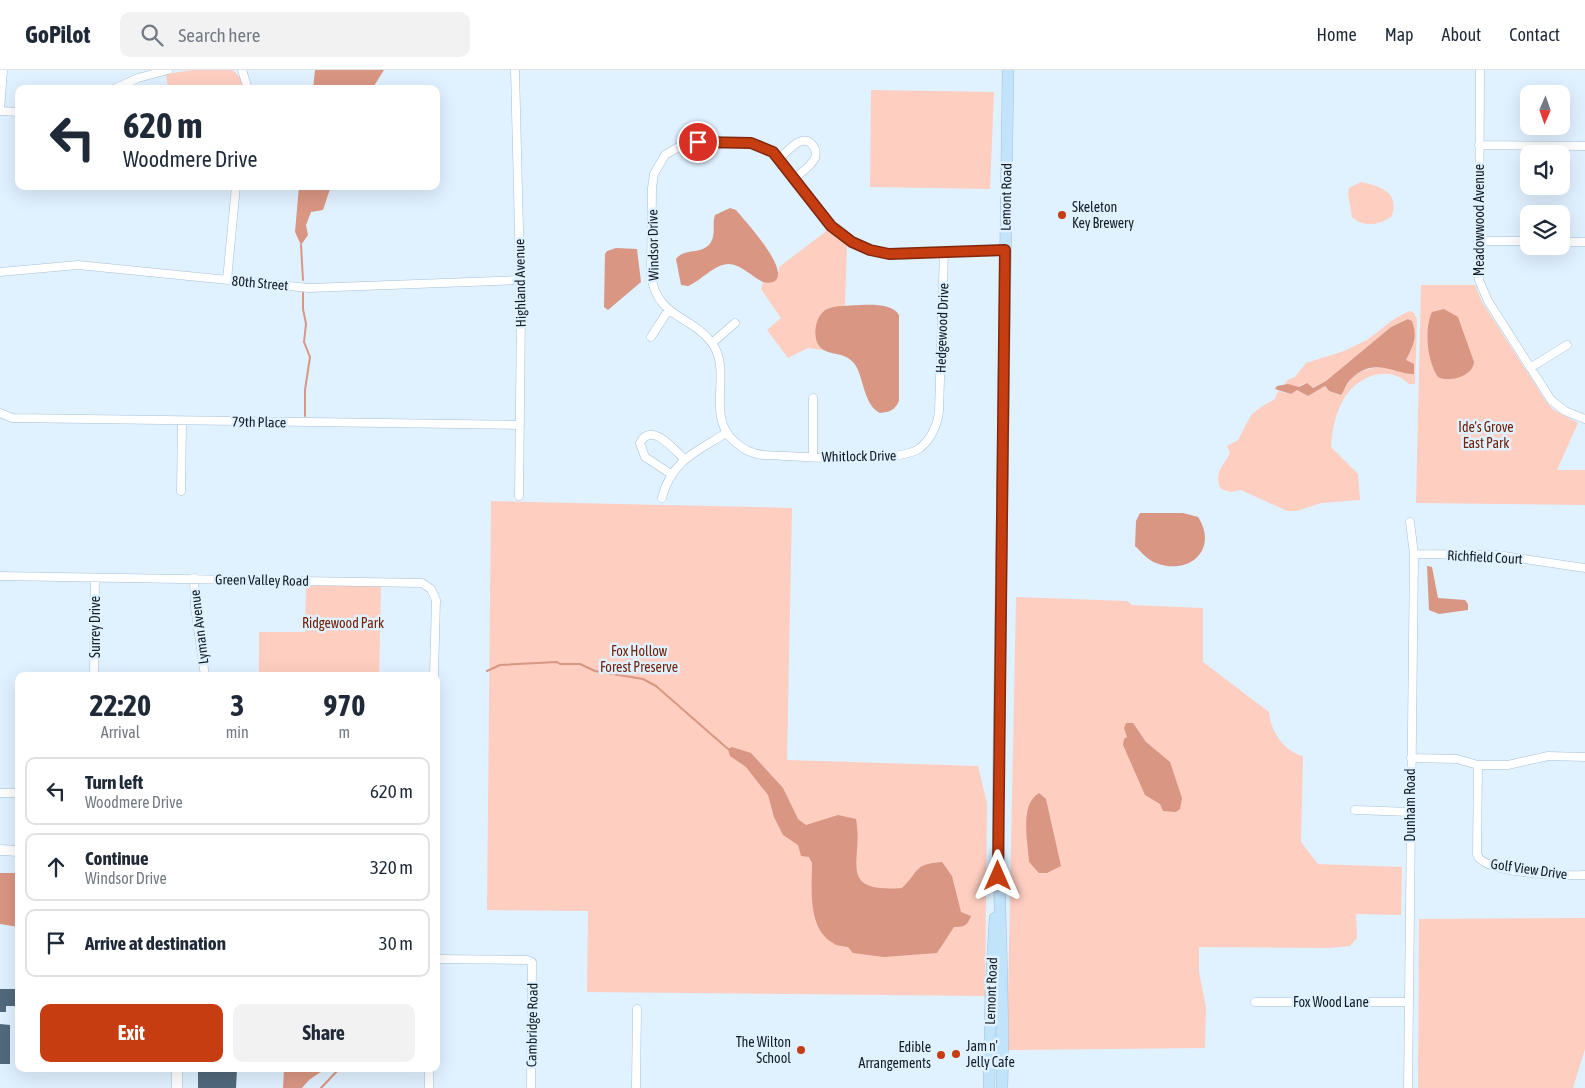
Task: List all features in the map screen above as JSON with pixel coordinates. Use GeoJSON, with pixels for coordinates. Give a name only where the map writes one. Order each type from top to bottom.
{"type":"FeatureCollection","features":[{"type":"Feature","properties":{"kind":"main road","name":"Lemont Road"},"geometry":{"type":"LineString","coordinates":[[1002,1088],[1003,978],[998,894],[1008,70]]}},
{"type":"Feature","properties":{"kind":"main road","name":"Lemont Road"},"geometry":{"type":"LineString","coordinates":[[989,1088],[991,966],[998,894]]}},
{"type":"Feature","properties":{"kind":"street"},"geometry":{"type":"LineString","coordinates":[[2,70],[0,111],[15,112]]}},
{"type":"Feature","properties":{"kind":"street"},"geometry":{"type":"LineString","coordinates":[[123,85],[138,78],[168,70]]}},
{"type":"Feature","properties":{"kind":"street"},"geometry":{"type":"LineString","coordinates":[[242,70],[247,85]]}},
{"type":"Feature","properties":{"kind":"street","name":"Highland Avenue"},"geometry":{"type":"LineString","coordinates":[[515,70],[520,280],[519,496]]}},
{"type":"Feature","properties":{"kind":"street","name":"Meadowwood Avenue"},"geometry":{"type":"LineString","coordinates":[[1480,70],[1478,272],[1482,289],[1551,400],[1565,411],[1585,419]]}},
{"type":"Feature","properties":{"kind":"street"},"geometry":{"type":"LineString","coordinates":[[795,178],[814,159],[816,150],[811,143],[805,140],[798,142],[780,158],[795,178],[831,226],[854,244],[870,250],[889,254],[1005,250]]}},
{"type":"Feature","properties":{"kind":"street","name":"Windsor Drive"},"geometry":{"type":"LineString","coordinates":[[712,343],[663,305],[656,291],[651,274],[652,188],[654,174],[665,155],[682,145],[692,142],[727,142],[759,145],[780,158]]}},
{"type":"Feature","properties":{"kind":"street"},"geometry":{"type":"LineString","coordinates":[[1479,144],[1585,146]]}},
{"type":"Feature","properties":{"kind":"street"},"geometry":{"type":"LineString","coordinates":[[227,280],[236,190]]}},
{"type":"Feature","properties":{"kind":"street"},"geometry":{"type":"LineString","coordinates":[[1478,241],[1520,241]]}},
{"type":"Feature","properties":{"kind":"street"},"geometry":{"type":"LineString","coordinates":[[1570,242],[1585,242]]}},
{"type":"Feature","properties":{"kind":"street","name":"Hedgewood Drive"},"geometry":{"type":"LineString","coordinates":[[940,406],[944,251]]}},
{"type":"Feature","properties":{"kind":"street","name":"80th Street"},"geometry":{"type":"LineString","coordinates":[[0,272],[78,265],[309,288],[520,280]]}},
{"type":"Feature","properties":{"kind":"street"},"geometry":{"type":"LineString","coordinates":[[651,337],[669,309]]}},
{"type":"Feature","properties":{"kind":"street"},"geometry":{"type":"LineString","coordinates":[[662,498],[665,482],[684,459],[726,433],[720,414],[719,362],[712,343],[736,323]]}},
{"type":"Feature","properties":{"kind":"street"},"geometry":{"type":"LineString","coordinates":[[1530,368],[1567,345]]}},
{"type":"Feature","properties":{"kind":"street"},"geometry":{"type":"LineString","coordinates":[[813,398],[814,456]]}},
{"type":"Feature","properties":{"kind":"street","name":"Whitlock Drive"},"geometry":{"type":"LineString","coordinates":[[726,433],[750,452],[764,455],[893,457],[908,454],[921,448],[933,431],[940,406]]}},
{"type":"Feature","properties":{"kind":"street","name":"79th Place"},"geometry":{"type":"LineString","coordinates":[[0,413],[12,418],[520,425]]}},
{"type":"Feature","properties":{"kind":"street"},"geometry":{"type":"LineString","coordinates":[[181,491],[182,421]]}},
{"type":"Feature","properties":{"kind":"street"},"geometry":{"type":"LineString","coordinates":[[670,474],[642,453],[640,443],[642,438],[647,435],[659,436],[684,459]]}},
{"type":"Feature","properties":{"kind":"street","name":"Dunham Road"},"geometry":{"type":"LineString","coordinates":[[1408,1088],[1414,554],[1410,522]]}},
{"type":"Feature","properties":{"kind":"street","name":"Richfield Court"},"geometry":{"type":"LineString","coordinates":[[1414,554],[1497,555],[1585,568]]}},
{"type":"Feature","properties":{"kind":"street","name":"Green Valley Road"},"geometry":{"type":"LineString","coordinates":[[0,576],[416,582],[431,589],[436,600],[434,672]]}},
{"type":"Feature","properties":{"kind":"street","name":"Surrey Drive"},"geometry":{"type":"LineString","coordinates":[[94,672],[95,578]]}},
{"type":"Feature","properties":{"kind":"street","name":"Lyman Avenue"},"geometry":{"type":"LineString","coordinates":[[194,578],[195,607],[204,672]]}},
{"type":"Feature","properties":{"kind":"street"},"geometry":{"type":"LineString","coordinates":[[1411,758],[1457,759],[1478,764],[1508,765],[1548,756],[1585,757]]}},
{"type":"Feature","properties":{"kind":"street","name":"Golf View Drive"},"geometry":{"type":"LineString","coordinates":[[1478,764],[1477,854],[1480,861],[1486,865],[1528,872],[1585,875]]}},
{"type":"Feature","properties":{"kind":"street"},"geometry":{"type":"LineString","coordinates":[[0,793],[15,793]]}},
{"type":"Feature","properties":{"kind":"street"},"geometry":{"type":"LineString","coordinates":[[1355,810],[1411,812]]}},
{"type":"Feature","properties":{"kind":"street"},"geometry":{"type":"LineString","coordinates":[[0,850],[15,851]]}},
{"type":"Feature","properties":{"kind":"street","name":"Cambridge Road"},"geometry":{"type":"LineString","coordinates":[[440,959],[526,960],[532,962],[531,1088]]}},
{"type":"Feature","properties":{"kind":"street","name":"Fox Wood Lane"},"geometry":{"type":"LineString","coordinates":[[1255,1002],[1408,1002]]}},
{"type":"Feature","properties":{"kind":"street"},"geometry":{"type":"LineString","coordinates":[[636,1088],[637,1009]]}},
{"type":"Feature","properties":{"kind":"street"},"geometry":{"type":"LineString","coordinates":[[177,1072],[177,1088]]}},
{"type":"Feature","properties":{"kind":"street"},"geometry":{"type":"LineString","coordinates":[[429,1072],[429,1088]]}},
{"type":"Feature","properties":{"kind":"green space"},"geometry":{"type":"Polygon","coordinates":[[[193,70],[233,70],[241,79],[243,85],[167,85],[166,74],[193,70]]]}},
{"type":"Feature","properties":{"kind":"green space"},"geometry":{"type":"Polygon","coordinates":[[[871,90],[994,92],[990,189],[870,187],[871,90]]]}},
{"type":"Feature","properties":{"kind":"green space"},"geometry":{"type":"Polygon","coordinates":[[[1361,182],[1376,186],[1391,196],[1393,209],[1391,217],[1381,222],[1366,224],[1352,217],[1348,194],[1349,188],[1361,182]]]}},
{"type":"Feature","properties":{"kind":"green space"},"geometry":{"type":"Polygon","coordinates":[[[829,229],[847,244],[845,306],[828,308],[818,323],[815,334],[818,345],[823,350],[808,348],[788,358],[767,330],[781,318],[761,289],[763,282],[769,282],[779,271],[779,267],[829,229]]]}},
{"type":"Feature","properties":{"kind":"green space","name":"Ide's Grove East Park"},"geometry":{"type":"Polygon","coordinates":[[[1421,285],[1475,285],[1482,302],[1547,403],[1554,410],[1578,423],[1557,470],[1585,470],[1585,505],[1416,503],[1421,285]]]}},
{"type":"Feature","properties":{"kind":"green space"},"geometry":{"type":"Polygon","coordinates":[[[1409,311],[1414,313],[1417,320],[1415,384],[1409,384],[1391,374],[1372,376],[1363,380],[1348,393],[1342,402],[1336,418],[1331,447],[1358,474],[1360,500],[1321,503],[1297,511],[1287,511],[1241,490],[1231,492],[1221,489],[1218,474],[1230,453],[1227,446],[1238,440],[1251,415],[1275,399],[1278,391],[1291,394],[1297,390],[1308,396],[1324,386],[1329,391],[1340,395],[1352,378],[1365,370],[1380,367],[1410,374],[1411,365],[1406,360],[1412,346],[1414,332],[1412,321],[1408,319],[1391,327],[1326,381],[1312,388],[1304,383],[1299,387],[1284,385],[1288,380],[1295,377],[1306,363],[1344,351],[1367,340],[1394,319],[1409,311]]]}},
{"type":"Feature","properties":{"kind":"green space","name":"Fox Hollow Forest Preserve"},"geometry":{"type":"Polygon","coordinates":[[[491,501],[792,508],[787,760],[978,766],[987,803],[985,996],[587,992],[588,911],[487,910],[491,501]]]}},
{"type":"Feature","properties":{"kind":"green space","name":"Ridgewood Park"},"geometry":{"type":"Polygon","coordinates":[[[306,585],[381,586],[379,672],[259,672],[259,632],[305,632],[306,585]]]}},
{"type":"Feature","properties":{"kind":"green space"},"geometry":{"type":"Polygon","coordinates":[[[1016,597],[1127,601],[1132,605],[1203,608],[1203,662],[1269,712],[1272,726],[1279,739],[1290,750],[1303,756],[1301,842],[1318,864],[1402,867],[1401,915],[1356,914],[1357,938],[1350,946],[1329,948],[1199,947],[1199,972],[1206,1007],[1205,1048],[1007,1050],[1016,597]]]}},
{"type":"Feature","properties":{"kind":"green space"},"geometry":{"type":"Polygon","coordinates":[[[1585,918],[1585,1049],[1573,1088],[1418,1088],[1419,919],[1585,918]]]}},
{"type":"Feature","properties":{"kind":"shaded area"},"geometry":{"type":"Polygon","coordinates":[[[315,70],[384,70],[375,85],[313,85],[315,70]]]}},
{"type":"Feature","properties":{"kind":"shaded area"},"geometry":{"type":"Polygon","coordinates":[[[299,190],[330,190],[323,210],[311,212],[306,225],[308,235],[301,245],[295,232],[299,190]]]}},
{"type":"Feature","properties":{"kind":"shaded area"},"geometry":{"type":"Polygon","coordinates":[[[730,208],[736,210],[772,256],[778,275],[775,281],[763,282],[743,269],[729,264],[718,267],[693,284],[688,286],[681,285],[676,259],[684,253],[703,249],[707,246],[711,242],[714,232],[715,215],[730,208]]]}},
{"type":"Feature","properties":{"kind":"shaded area"},"geometry":{"type":"Polygon","coordinates":[[[616,248],[637,249],[641,282],[608,310],[604,307],[605,254],[607,251],[616,248]]]}},
{"type":"Feature","properties":{"kind":"shaded area"},"geometry":{"type":"Polygon","coordinates":[[[831,307],[888,307],[895,310],[899,315],[899,401],[896,407],[889,411],[880,413],[871,404],[867,398],[859,372],[852,361],[824,350],[816,339],[815,334],[820,315],[831,307]]]}},
{"type":"Feature","properties":{"kind":"shaded area"},"geometry":{"type":"Polygon","coordinates":[[[1444,309],[1458,317],[1474,362],[1470,371],[1454,379],[1438,377],[1429,354],[1427,336],[1432,312],[1444,309]]]}},
{"type":"Feature","properties":{"kind":"shaded area"},"geometry":{"type":"Polygon","coordinates":[[[1408,319],[1412,321],[1415,337],[1406,360],[1414,364],[1414,374],[1376,367],[1368,369],[1360,372],[1349,381],[1341,395],[1329,391],[1325,386],[1308,396],[1297,390],[1291,394],[1275,389],[1277,386],[1288,384],[1299,387],[1307,383],[1313,388],[1326,381],[1391,327],[1408,319]]]}},
{"type":"Feature","properties":{"kind":"shaded area"},"geometry":{"type":"Polygon","coordinates":[[[1140,513],[1183,513],[1198,517],[1204,529],[1205,540],[1203,549],[1189,563],[1179,566],[1168,566],[1153,562],[1135,546],[1136,521],[1140,513]]]}},
{"type":"Feature","properties":{"kind":"shaded area"},"geometry":{"type":"Polygon","coordinates":[[[1427,566],[1432,567],[1438,598],[1465,600],[1468,604],[1468,610],[1439,614],[1429,610],[1427,566]]]}},
{"type":"Feature","properties":{"kind":"shaded area"},"geometry":{"type":"Polygon","coordinates":[[[1126,723],[1133,723],[1146,742],[1170,762],[1182,798],[1180,809],[1176,812],[1163,811],[1160,804],[1145,795],[1123,745],[1124,739],[1127,737],[1124,728],[1126,723]]]}},
{"type":"Feature","properties":{"kind":"shaded area"},"geometry":{"type":"Polygon","coordinates":[[[732,747],[751,753],[783,788],[798,819],[806,825],[838,815],[856,819],[858,834],[857,871],[860,879],[868,885],[881,888],[902,888],[921,867],[942,862],[952,876],[961,912],[971,916],[968,922],[963,926],[954,927],[937,953],[884,957],[853,953],[848,947],[834,944],[819,928],[815,918],[812,895],[812,863],[809,857],[801,856],[798,845],[783,835],[774,817],[768,795],[746,767],[730,756],[728,749],[732,747]]]}},
{"type":"Feature","properties":{"kind":"shaded area"},"geometry":{"type":"Polygon","coordinates":[[[1039,793],[1046,799],[1061,866],[1047,873],[1039,873],[1029,862],[1026,834],[1029,806],[1039,793]]]}},
{"type":"Feature","properties":{"kind":"shaded area"},"geometry":{"type":"Polygon","coordinates":[[[0,873],[15,873],[15,926],[0,924],[0,873]]]}},
{"type":"Feature","properties":{"kind":"shaded area"},"geometry":{"type":"Polygon","coordinates":[[[284,1072],[321,1072],[309,1080],[302,1088],[283,1088],[284,1072]]]}},
{"type":"Feature","properties":{"kind":"building"},"geometry":{"type":"Polygon","coordinates":[[[0,989],[15,989],[15,1006],[6,1006],[6,1012],[0,1012],[0,989]]]}},
{"type":"Feature","properties":{"kind":"building"},"geometry":{"type":"Polygon","coordinates":[[[0,1024],[10,1025],[10,1064],[0,1064],[0,1024]]]}},
{"type":"Feature","properties":{"kind":"building"},"geometry":{"type":"Polygon","coordinates":[[[198,1072],[237,1072],[236,1088],[198,1088],[198,1072]]]}},
{"type":"Feature","properties":{"kind":"waterway"},"geometry":{"type":"LineString","coordinates":[[301,245],[303,280]]}},
{"type":"Feature","properties":{"kind":"waterway"},"geometry":{"type":"LineString","coordinates":[[303,293],[303,309],[306,324],[304,342],[310,357],[305,390],[305,416]]}},
{"type":"Feature","properties":{"kind":"waterway"},"geometry":{"type":"LineString","coordinates":[[487,671],[500,665],[557,662],[560,664],[580,664],[595,671],[643,679],[656,686],[728,749]]}},
{"type":"Feature","properties":{"kind":"waterway"},"geometry":{"type":"LineString","coordinates":[[321,1088],[336,1072]]}},
{"type":"Feature","properties":{"kind":"place","name":"Skeleton Key Brewery"},"geometry":{"type":"Point","coordinates":[1062,215]}},
{"type":"Feature","properties":{"kind":"place","name":"The Wilton School"},"geometry":{"type":"Point","coordinates":[801,1050]}},
{"type":"Feature","properties":{"kind":"place","name":"Jam n' Jelly Cafe"},"geometry":{"type":"Point","coordinates":[956,1054]}},
{"type":"Feature","properties":{"kind":"place","name":"Edible Arrangements"},"geometry":{"type":"Point","coordinates":[941,1055]}},
{"type":"Feature","properties":{"kind":"route"},"geometry":{"type":"LineString","coordinates":[[698,142],[751,143],[773,152],[786,165],[798,184],[831,226],[842,236],[861,247],[889,254],[1005,250],[998,876]]}}]}
